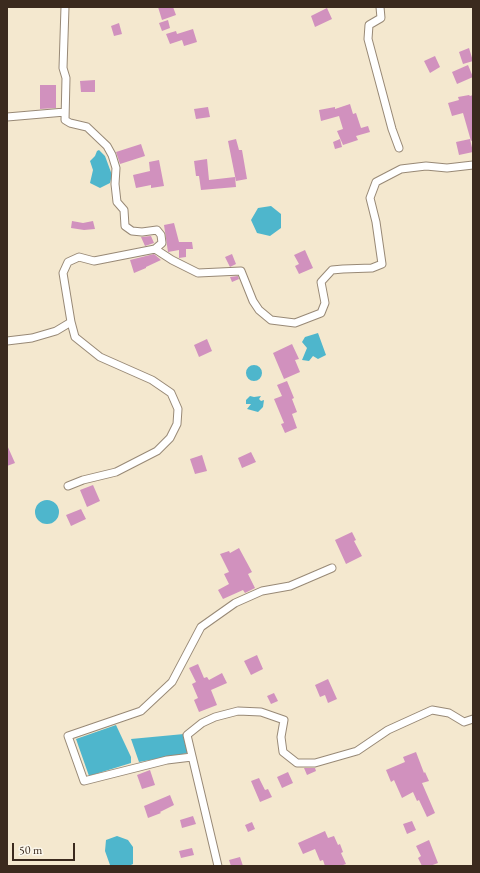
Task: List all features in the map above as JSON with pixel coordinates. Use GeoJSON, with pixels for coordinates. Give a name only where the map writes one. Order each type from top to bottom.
{"type":"FeatureCollection","features":[{"type":"Feature","properties":{"kind":"street"},"geometry":{"type":"LineString","coordinates":[[66,7],[63,68],[66,78],[65,120],[87,127],[107,146],[112,155],[116,168],[115,184],[117,202],[124,210],[125,226],[132,231],[142,232],[157,230],[161,235],[162,243],[155,248],[94,261],[79,257],[68,262],[63,273],[75,337],[100,357],[152,380],[171,393],[178,409],[177,424],[170,438],[157,451],[116,472],[82,480],[68,486]]}},
{"type":"Feature","properties":{"kind":"street"},"geometry":{"type":"LineString","coordinates":[[380,7],[381,18],[369,25],[368,39],[392,129],[399,148]]}},
{"type":"Feature","properties":{"kind":"street"},"geometry":{"type":"LineString","coordinates":[[7,117],[65,112]]}},
{"type":"Feature","properties":{"kind":"street"},"geometry":{"type":"LineString","coordinates":[[155,248],[172,260],[198,273],[241,270],[253,301],[259,310],[271,320],[295,323],[320,313],[325,303],[321,282],[332,270],[372,268],[382,264],[376,222],[370,198],[376,182],[401,169],[426,166],[447,168],[473,165]]}},
{"type":"Feature","properties":{"kind":"street"},"geometry":{"type":"LineString","coordinates":[[7,341],[38,336],[56,331],[71,322]]}},
{"type":"Feature","properties":{"kind":"street"},"geometry":{"type":"LineString","coordinates":[[192,757],[160,762],[84,780],[68,736],[141,711],[172,682],[201,627],[235,603],[262,591],[290,586],[332,568]]}},
{"type":"Feature","properties":{"kind":"street"},"geometry":{"type":"LineString","coordinates":[[218,866],[187,735],[202,723],[215,717],[238,711],[261,712],[284,720],[281,737],[283,752],[297,763],[314,763],[358,751],[388,730],[432,710],[450,713],[464,722],[473,719]]}},
{"type":"Feature","properties":{"kind":"water"},"geometry":{"type":"Polygon","coordinates":[[[99,150],[105,156],[112,175],[110,183],[100,188],[90,183],[93,170],[90,161],[99,150]]]}},
{"type":"Feature","properties":{"kind":"water"},"geometry":{"type":"Polygon","coordinates":[[[271,206],[281,214],[281,228],[270,236],[257,233],[251,220],[258,208],[271,206]]]}},
{"type":"Feature","properties":{"kind":"water"},"geometry":{"type":"Polygon","coordinates":[[[318,333],[326,355],[318,359],[313,356],[309,361],[302,360],[307,348],[302,342],[305,337],[318,333]]]}},
{"type":"Feature","properties":{"kind":"water"},"geometry":{"type":"Polygon","coordinates":[[[251,365],[257,365],[262,370],[260,379],[257,381],[251,381],[246,376],[246,370],[251,365]]]}},
{"type":"Feature","properties":{"kind":"water"},"geometry":{"type":"Polygon","coordinates":[[[250,396],[261,396],[259,399],[261,401],[264,400],[263,407],[258,412],[247,409],[251,404],[246,404],[246,400],[250,396]]]}},
{"type":"Feature","properties":{"kind":"water"},"geometry":{"type":"Polygon","coordinates":[[[47,500],[55,504],[59,512],[55,520],[47,524],[39,520],[35,512],[39,504],[47,500]]]}},
{"type":"Feature","properties":{"kind":"water"},"geometry":{"type":"Polygon","coordinates":[[[116,725],[131,757],[131,763],[89,776],[76,739],[116,725]]]}},
{"type":"Feature","properties":{"kind":"water"},"geometry":{"type":"Polygon","coordinates":[[[184,734],[188,753],[139,762],[131,739],[184,734]]]}},
{"type":"Feature","properties":{"kind":"water"},"geometry":{"type":"Polygon","coordinates":[[[117,836],[128,840],[133,847],[133,864],[129,866],[110,865],[105,851],[106,840],[117,836]]]}},
{"type":"Feature","properties":{"kind":"building"},"geometry":{"type":"Polygon","coordinates":[[[158,7],[173,7],[176,15],[162,20],[158,7]]]}},
{"type":"Feature","properties":{"kind":"building"},"geometry":{"type":"Polygon","coordinates":[[[327,8],[332,19],[315,27],[311,16],[327,8]]]}},
{"type":"Feature","properties":{"kind":"building"},"geometry":{"type":"Polygon","coordinates":[[[168,20],[170,28],[162,31],[159,23],[168,20]]]}},
{"type":"Feature","properties":{"kind":"building"},"geometry":{"type":"Polygon","coordinates":[[[119,23],[122,34],[114,36],[111,26],[119,23]]]}},
{"type":"Feature","properties":{"kind":"building"},"geometry":{"type":"Polygon","coordinates":[[[193,29],[197,42],[184,46],[182,40],[170,44],[166,34],[176,31],[177,34],[193,29]]]}},
{"type":"Feature","properties":{"kind":"building"},"geometry":{"type":"Polygon","coordinates":[[[469,48],[473,61],[463,64],[459,52],[469,48]]]}},
{"type":"Feature","properties":{"kind":"building"},"geometry":{"type":"Polygon","coordinates":[[[435,56],[440,67],[430,73],[424,61],[435,56]]]}},
{"type":"Feature","properties":{"kind":"building"},"geometry":{"type":"Polygon","coordinates":[[[468,65],[473,77],[457,84],[452,72],[468,65]]]}},
{"type":"Feature","properties":{"kind":"building"},"geometry":{"type":"Polygon","coordinates":[[[95,80],[95,92],[81,92],[80,81],[95,80]]]}},
{"type":"Feature","properties":{"kind":"building"},"geometry":{"type":"Polygon","coordinates":[[[40,85],[56,85],[56,108],[40,109],[40,85]]]}},
{"type":"Feature","properties":{"kind":"building"},"geometry":{"type":"Polygon","coordinates":[[[473,95],[473,140],[471,141],[463,113],[452,116],[448,103],[459,100],[458,97],[473,95]]]}},
{"type":"Feature","properties":{"kind":"building"},"geometry":{"type":"Polygon","coordinates":[[[350,104],[353,114],[356,113],[361,128],[368,126],[370,132],[356,136],[358,140],[343,145],[337,131],[343,129],[339,116],[321,121],[319,110],[335,107],[335,109],[350,104]]]}},
{"type":"Feature","properties":{"kind":"building"},"geometry":{"type":"Polygon","coordinates":[[[208,107],[210,117],[196,119],[194,109],[208,107]]]}},
{"type":"Feature","properties":{"kind":"building"},"geometry":{"type":"Polygon","coordinates":[[[236,139],[239,150],[242,150],[247,179],[236,181],[228,141],[236,139]]]}},
{"type":"Feature","properties":{"kind":"building"},"geometry":{"type":"Polygon","coordinates":[[[340,139],[342,147],[335,149],[333,142],[340,139]]]}},
{"type":"Feature","properties":{"kind":"building"},"geometry":{"type":"Polygon","coordinates":[[[470,139],[473,152],[459,155],[456,142],[470,139]]]}},
{"type":"Feature","properties":{"kind":"building"},"geometry":{"type":"Polygon","coordinates":[[[141,144],[145,156],[120,164],[116,152],[141,144]]]}},
{"type":"Feature","properties":{"kind":"building"},"geometry":{"type":"Polygon","coordinates":[[[207,159],[209,180],[235,177],[236,187],[201,190],[199,176],[196,176],[194,161],[207,159]]]}},
{"type":"Feature","properties":{"kind":"building"},"geometry":{"type":"Polygon","coordinates":[[[159,160],[164,186],[151,188],[151,185],[136,188],[133,175],[150,171],[149,162],[159,160]]]}},
{"type":"Feature","properties":{"kind":"building"},"geometry":{"type":"Polygon","coordinates":[[[72,221],[83,223],[93,221],[95,229],[84,230],[71,228],[72,221]]]}},
{"type":"Feature","properties":{"kind":"building"},"geometry":{"type":"Polygon","coordinates":[[[174,223],[179,242],[192,242],[193,249],[186,249],[186,257],[179,258],[179,250],[168,252],[164,225],[174,223]]]}},
{"type":"Feature","properties":{"kind":"building"},"geometry":{"type":"Polygon","coordinates":[[[151,236],[154,243],[145,246],[141,237],[151,236]]]}},
{"type":"Feature","properties":{"kind":"building"},"geometry":{"type":"Polygon","coordinates":[[[305,250],[313,268],[299,274],[295,266],[299,264],[294,255],[305,250]]]}},
{"type":"Feature","properties":{"kind":"building"},"geometry":{"type":"Polygon","coordinates":[[[154,254],[161,260],[134,273],[130,260],[154,254]]]}},
{"type":"Feature","properties":{"kind":"building"},"geometry":{"type":"Polygon","coordinates":[[[232,254],[236,264],[230,267],[225,257],[232,254]]]}},
{"type":"Feature","properties":{"kind":"building"},"geometry":{"type":"Polygon","coordinates":[[[238,276],[239,279],[232,282],[230,277],[238,276]]]}},
{"type":"Feature","properties":{"kind":"building"},"geometry":{"type":"Polygon","coordinates":[[[207,339],[212,351],[199,357],[194,345],[207,339]]]}},
{"type":"Feature","properties":{"kind":"building"},"geometry":{"type":"Polygon","coordinates":[[[292,344],[299,359],[295,360],[300,372],[284,379],[273,353],[292,344]]]}},
{"type":"Feature","properties":{"kind":"building"},"geometry":{"type":"Polygon","coordinates":[[[287,381],[294,398],[292,399],[297,412],[292,414],[297,428],[285,433],[281,424],[284,423],[274,399],[282,396],[277,385],[287,381]]]}},
{"type":"Feature","properties":{"kind":"building"},"geometry":{"type":"Polygon","coordinates":[[[7,445],[15,463],[7,466],[7,445]]]}},
{"type":"Feature","properties":{"kind":"building"},"geometry":{"type":"Polygon","coordinates":[[[251,452],[256,462],[242,468],[238,458],[251,452]]]}},
{"type":"Feature","properties":{"kind":"building"},"geometry":{"type":"Polygon","coordinates":[[[202,455],[207,471],[195,474],[190,459],[202,455]]]}},
{"type":"Feature","properties":{"kind":"building"},"geometry":{"type":"Polygon","coordinates":[[[93,485],[100,501],[87,507],[80,490],[93,485]]]}},
{"type":"Feature","properties":{"kind":"building"},"geometry":{"type":"Polygon","coordinates":[[[81,509],[86,519],[71,526],[66,515],[81,509]]]}},
{"type":"Feature","properties":{"kind":"building"},"geometry":{"type":"Polygon","coordinates":[[[352,532],[356,540],[354,541],[362,556],[346,564],[335,540],[352,532]]]}},
{"type":"Feature","properties":{"kind":"building"},"geometry":{"type":"Polygon","coordinates":[[[239,548],[252,572],[248,574],[255,588],[245,593],[243,590],[223,599],[218,590],[229,584],[224,574],[229,572],[220,554],[229,551],[230,553],[239,548]]]}},
{"type":"Feature","properties":{"kind":"building"},"geometry":{"type":"Polygon","coordinates":[[[257,655],[263,669],[251,675],[244,661],[257,655]]]}},
{"type":"Feature","properties":{"kind":"building"},"geometry":{"type":"Polygon","coordinates":[[[198,664],[204,678],[207,677],[209,680],[222,673],[227,683],[211,690],[217,705],[199,712],[194,700],[198,698],[192,684],[196,682],[189,668],[198,664]]]}},
{"type":"Feature","properties":{"kind":"building"},"geometry":{"type":"Polygon","coordinates":[[[328,679],[337,699],[328,703],[325,695],[320,697],[315,685],[328,679]]]}},
{"type":"Feature","properties":{"kind":"building"},"geometry":{"type":"Polygon","coordinates":[[[274,693],[278,701],[271,704],[267,696],[274,693]]]}},
{"type":"Feature","properties":{"kind":"building"},"geometry":{"type":"Polygon","coordinates":[[[416,752],[424,773],[425,772],[429,781],[422,783],[435,813],[427,817],[419,800],[417,801],[413,792],[402,798],[394,780],[391,782],[386,770],[405,762],[403,757],[416,752]]]}},
{"type":"Feature","properties":{"kind":"building"},"geometry":{"type":"Polygon","coordinates":[[[304,768],[315,768],[316,771],[307,775],[304,768]]]}},
{"type":"Feature","properties":{"kind":"building"},"geometry":{"type":"Polygon","coordinates":[[[150,770],[155,785],[142,789],[137,775],[150,770]]]}},
{"type":"Feature","properties":{"kind":"building"},"geometry":{"type":"Polygon","coordinates":[[[288,772],[293,783],[282,788],[277,777],[288,772]]]}},
{"type":"Feature","properties":{"kind":"building"},"geometry":{"type":"Polygon","coordinates":[[[259,778],[265,790],[268,789],[272,797],[260,802],[251,781],[259,778]]]}},
{"type":"Feature","properties":{"kind":"building"},"geometry":{"type":"Polygon","coordinates":[[[170,795],[174,805],[160,812],[161,813],[148,818],[144,806],[170,795]]]}},
{"type":"Feature","properties":{"kind":"building"},"geometry":{"type":"Polygon","coordinates":[[[193,816],[196,824],[182,828],[180,820],[193,816]]]}},
{"type":"Feature","properties":{"kind":"building"},"geometry":{"type":"Polygon","coordinates":[[[412,821],[416,830],[407,834],[403,824],[412,821]]]}},
{"type":"Feature","properties":{"kind":"building"},"geometry":{"type":"Polygon","coordinates":[[[252,822],[255,829],[248,832],[245,825],[252,822]]]}},
{"type":"Feature","properties":{"kind":"building"},"geometry":{"type":"Polygon","coordinates":[[[325,831],[328,838],[334,836],[338,845],[340,844],[343,852],[341,853],[346,864],[340,866],[325,866],[323,860],[320,861],[315,849],[303,854],[298,843],[325,831]]]}},
{"type":"Feature","properties":{"kind":"building"},"geometry":{"type":"Polygon","coordinates":[[[429,840],[438,863],[430,866],[422,866],[418,858],[421,856],[416,846],[429,840]]]}},
{"type":"Feature","properties":{"kind":"building"},"geometry":{"type":"Polygon","coordinates":[[[192,848],[194,855],[181,858],[179,851],[192,848]]]}},
{"type":"Feature","properties":{"kind":"building"},"geometry":{"type":"Polygon","coordinates":[[[240,857],[243,866],[231,866],[229,860],[240,857]]]}}]}
